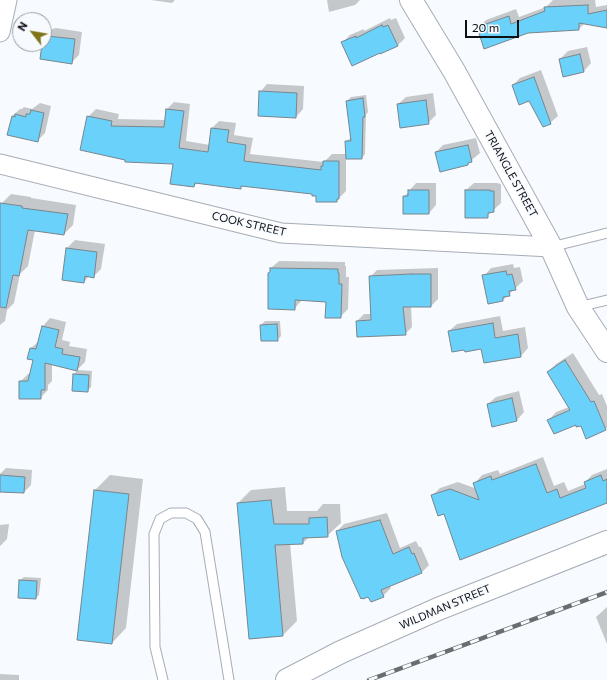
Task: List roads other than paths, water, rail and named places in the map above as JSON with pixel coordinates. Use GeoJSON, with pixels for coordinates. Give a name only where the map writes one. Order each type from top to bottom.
{"type":"FeatureCollection","features":[{"type":"Feature","properties":{"kind":"street"},"geometry":{"type":"LineString","coordinates":[[0,32],[7,0]]}},
{"type":"Feature","properties":{"kind":"street","name":"TRIANGLE STREET"},"geometry":{"type":"LineString","coordinates":[[411,0],[454,71],[551,247],[578,307],[607,351]]}},
{"type":"Feature","properties":{"kind":"street","name":"COOK STREET"},"geometry":{"type":"LineString","coordinates":[[0,164],[281,233],[551,247]]}},
{"type":"Feature","properties":{"kind":"street","name":"WILDMAN STREET"},"geometry":{"type":"LineString","coordinates":[[287,680],[341,652],[431,612],[607,542]]}},
{"type":"Feature","properties":{"kind":"lane"},"geometry":{"type":"LineString","coordinates":[[551,247],[607,233]]}},
{"type":"Feature","properties":{"kind":"lane"},"geometry":{"type":"LineString","coordinates":[[578,307],[607,300]]}},
{"type":"Feature","properties":{"kind":"lane"},"geometry":{"type":"LineString","coordinates":[[163,680],[155,648],[154,534],[160,519],[171,513],[186,513],[197,519],[205,532],[229,680]]}},
{"type":"Feature","properties":{"kind":"railway"},"geometry":{"type":"LineString","coordinates":[[369,680],[607,592]]}}]}
